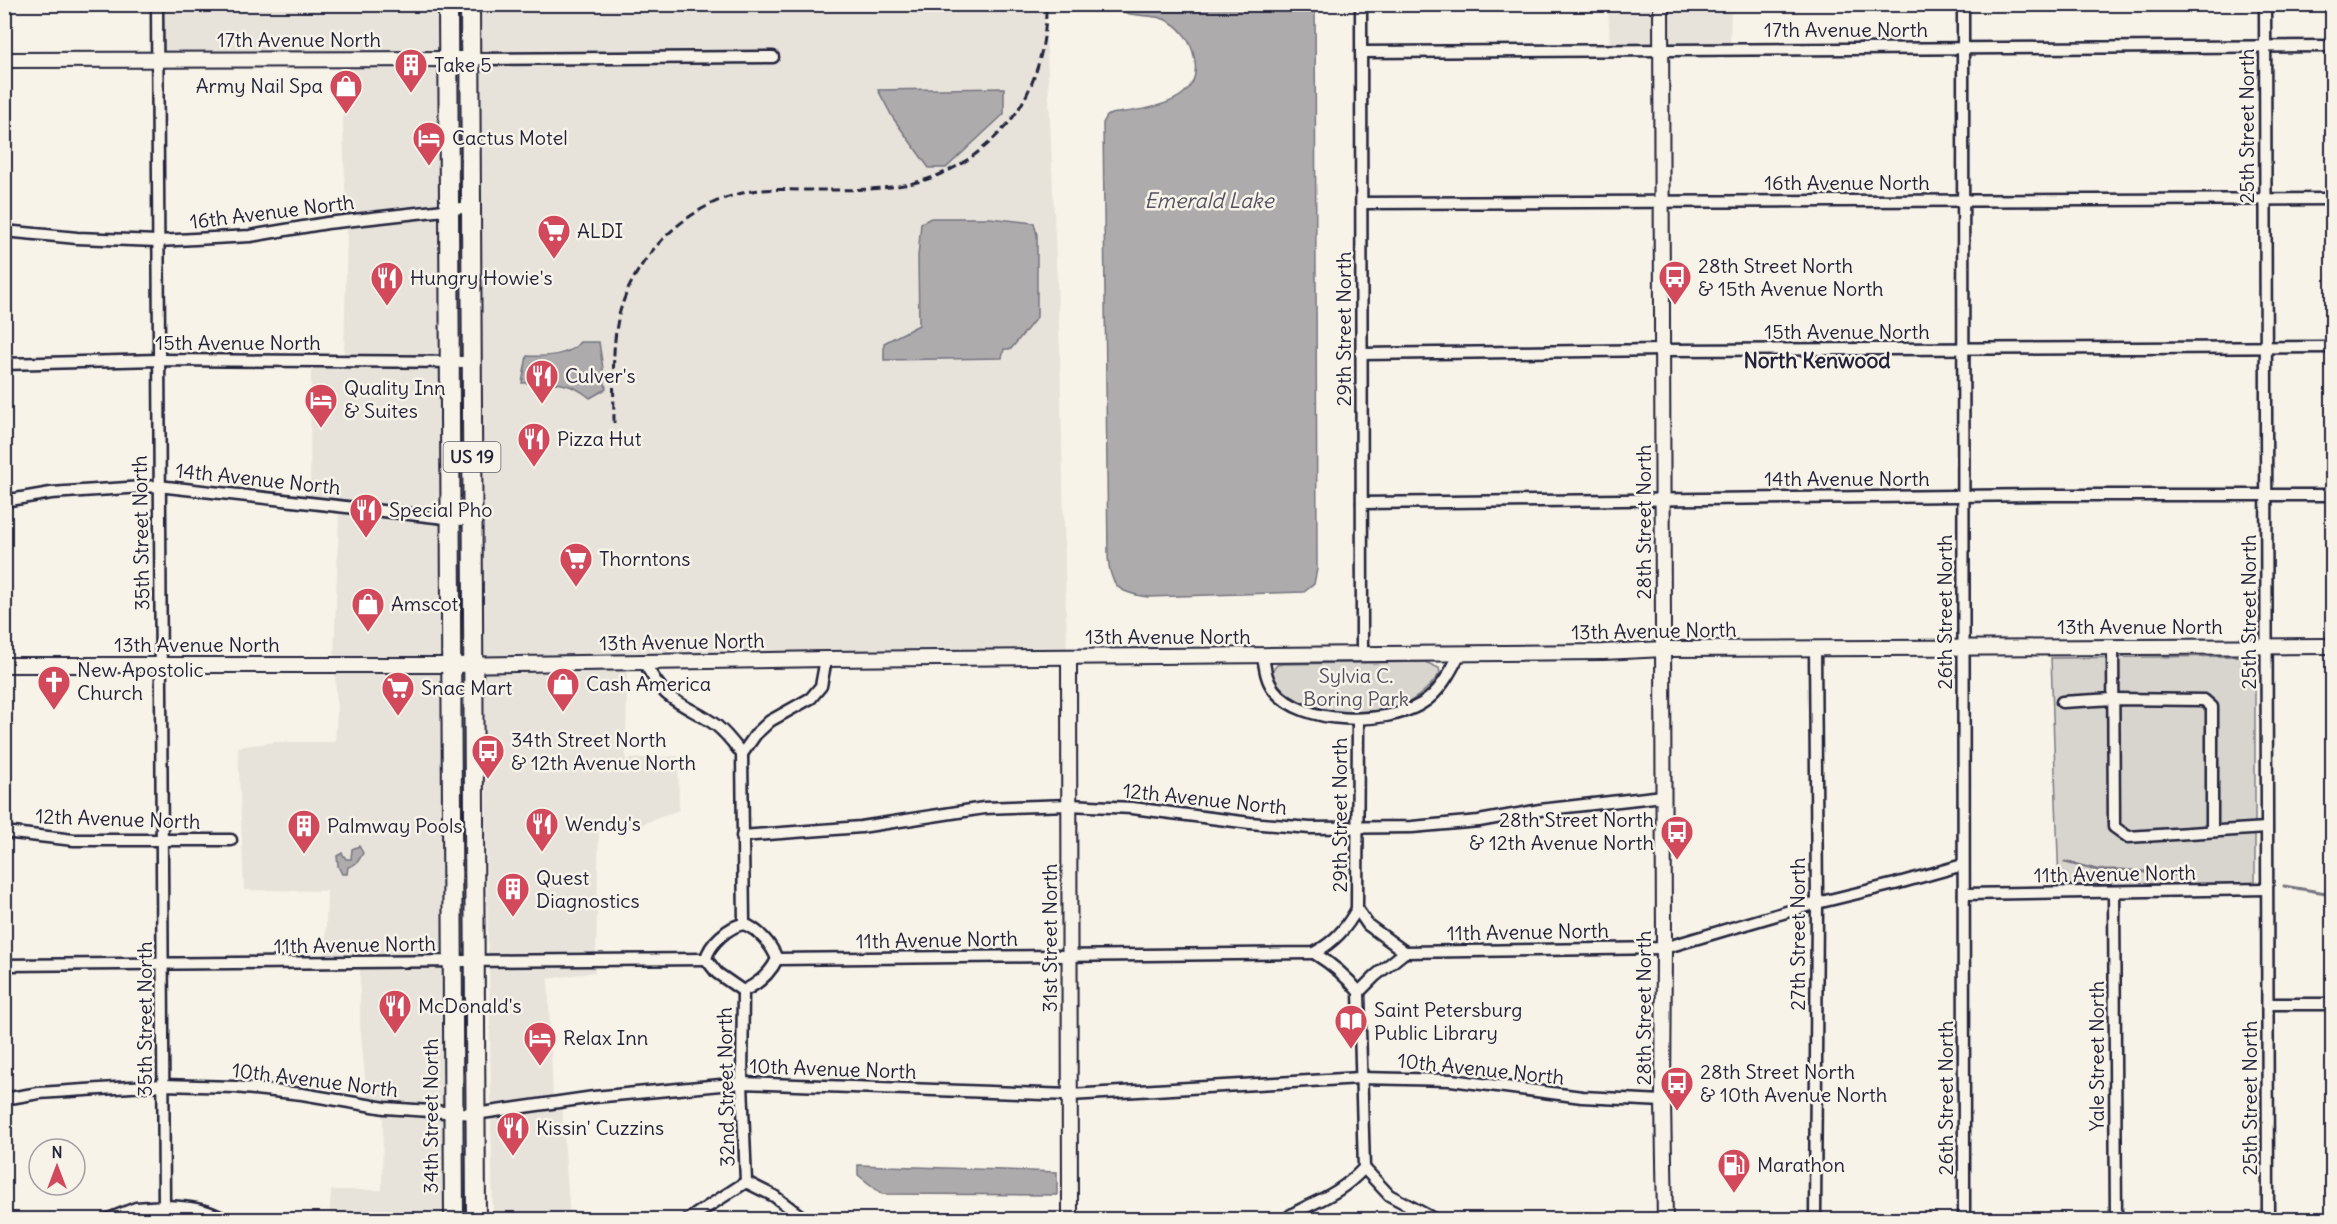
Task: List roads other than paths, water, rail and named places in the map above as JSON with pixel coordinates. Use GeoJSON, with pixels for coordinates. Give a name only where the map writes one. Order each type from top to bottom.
{"type":"FeatureCollection","features":[{"type":"Feature","properties":{"kind":"highway","name":"34th Street North"},"geometry":{"type":"LineString","coordinates":[[448,4],[454,1220]]}},
{"type":"Feature","properties":{"kind":"highway","name":"US 19"},"geometry":{"type":"LineString","coordinates":[[470,4],[476,1220]]}},
{"type":"Feature","properties":{"kind":"highway"},"geometry":{"type":"LineString","coordinates":[[452,813],[473,813]]}},
{"type":"Feature","properties":{"kind":"street","name":"35th Street North"},"geometry":{"type":"LineString","coordinates":[[157,4],[164,1206]]}},
{"type":"Feature","properties":{"kind":"street","name":"29th Street North"},"geometry":{"type":"LineString","coordinates":[[1361,4],[1362,654]]}},
{"type":"Feature","properties":{"kind":"street","name":"28th Street North"},"geometry":{"type":"LineString","coordinates":[[1661,4],[1665,1220]]}},
{"type":"Feature","properties":{"kind":"street","name":"26th Street North"},"geometry":{"type":"LineString","coordinates":[[1963,4],[1964,1220]]}},
{"type":"Feature","properties":{"kind":"street","name":"25th Street North"},"geometry":{"type":"LineString","coordinates":[[2265,4],[2268,1220]]}},
{"type":"Feature","properties":{"kind":"street","name":"17th Avenue North"},"geometry":{"type":"LineString","coordinates":[[1361,52],[2332,46]]}},
{"type":"Feature","properties":{"kind":"street","name":"17th Avenue North"},"geometry":{"type":"LineString","coordinates":[[4,60],[773,57]]}},
{"type":"Feature","properties":{"kind":"street","name":"16th Avenue North"},"geometry":{"type":"LineString","coordinates":[[1362,203],[2332,199]]}},
{"type":"Feature","properties":{"kind":"street","name":"16th Avenue North"},"geometry":{"type":"LineString","coordinates":[[4,231],[77,238],[158,241],[249,236],[327,223],[471,207]]}},
{"type":"Feature","properties":{"kind":"street","name":"15th Avenue North"},"geometry":{"type":"LineString","coordinates":[[1361,354],[1662,350],[2332,348]]}},
{"type":"Feature","properties":{"kind":"street","name":"15th Avenue North"},"geometry":{"type":"LineString","coordinates":[[4,364],[158,360],[471,362]]}},
{"type":"Feature","properties":{"kind":"street","name":"14th Avenue North"},"geometry":{"type":"LineString","coordinates":[[4,501],[51,493],[159,486],[472,521]]}},
{"type":"Feature","properties":{"kind":"street","name":"14th Avenue North"},"geometry":{"type":"LineString","coordinates":[[1362,503],[1963,496],[2332,495]]}},
{"type":"Feature","properties":{"kind":"street","name":"13th Avenue North"},"geometry":{"type":"LineString","coordinates":[[4,665],[472,665],[1664,649],[2332,645]]}},
{"type":"Feature","properties":{"kind":"street"},"geometry":{"type":"LineString","coordinates":[[2113,646],[2114,827],[2128,837],[2266,828]]}},
{"type":"Feature","properties":{"kind":"street","name":"27th Street North"},"geometry":{"type":"LineString","coordinates":[[1815,648],[1817,903],[1815,1220]]}},
{"type":"Feature","properties":{"kind":"street","name":"29th Street North"},"geometry":{"type":"LineString","coordinates":[[1263,656],[1266,676],[1275,691],[1287,701],[1325,716],[1358,721],[1403,713],[1424,703],[1438,688],[1460,653]]}},
{"type":"Feature","properties":{"kind":"street","name":"31st Street North"},"geometry":{"type":"LineString","coordinates":[[1069,657],[1070,1220]]}},
{"type":"Feature","properties":{"kind":"street"},"geometry":{"type":"LineString","coordinates":[[744,924],[742,754],[756,734],[770,721],[811,698],[821,686],[826,659]]}},
{"type":"Feature","properties":{"kind":"street"},"geometry":{"type":"LineString","coordinates":[[644,662],[654,679],[667,694],[715,724],[728,735],[742,754]]}},
{"type":"Feature","properties":{"kind":"street"},"geometry":{"type":"LineString","coordinates":[[2062,702],[2113,699],[2204,700],[2212,707],[2212,831]]}},
{"type":"Feature","properties":{"kind":"street","name":"29th Street North"},"geometry":{"type":"LineString","coordinates":[[1314,953],[1331,943],[1347,926],[1357,909],[1358,721]]}},
{"type":"Feature","properties":{"kind":"street","name":"12th Avenue North"},"geometry":{"type":"LineString","coordinates":[[742,836],[861,827],[984,808],[1069,806],[1132,808],[1286,826],[1412,827],[1479,821],[1540,810],[1663,796]]}},
{"type":"Feature","properties":{"kind":"street","name":"12th Avenue North"},"geometry":{"type":"LineString","coordinates":[[4,832],[74,840],[231,840]]}},
{"type":"Feature","properties":{"kind":"street","name":"11th Avenue North"},"geometry":{"type":"LineString","coordinates":[[1405,952],[1664,948],[1817,903],[1963,864]]}},
{"type":"Feature","properties":{"kind":"street","name":"11th Avenue North"},"geometry":{"type":"LineString","coordinates":[[1964,894],[2266,889]]}},
{"type":"Feature","properties":{"kind":"street","name":"Yale Street North"},"geometry":{"type":"LineString","coordinates":[[2114,893],[2116,1220]]}},
{"type":"Feature","properties":{"kind":"street","name":"29th Street North"},"geometry":{"type":"LineString","coordinates":[[1357,909],[1368,925],[1405,952]]}},
{"type":"Feature","properties":{"kind":"street"},"geometry":{"type":"LineString","coordinates":[[706,959],[712,946],[737,925],[744,924],[762,936],[777,959]]}},
{"type":"Feature","properties":{"kind":"street"},"geometry":{"type":"LineString","coordinates":[[1359,992],[1405,952]]}},
{"type":"Feature","properties":{"kind":"street"},"geometry":{"type":"LineString","coordinates":[[1314,953],[1332,964],[1359,992],[1364,1168],[1389,1196],[1436,1220]]}},
{"type":"Feature","properties":{"kind":"street","name":"11th Avenue North"},"geometry":{"type":"LineString","coordinates":[[777,959],[1314,953]]}},
{"type":"Feature","properties":{"kind":"street","name":"11th Avenue North"},"geometry":{"type":"LineString","coordinates":[[4,965],[706,959]]}},
{"type":"Feature","properties":{"kind":"street","name":"32nd Street North"},"geometry":{"type":"LineString","coordinates":[[706,959],[717,972],[743,991]]}},
{"type":"Feature","properties":{"kind":"street","name":"32nd Street North"},"geometry":{"type":"LineString","coordinates":[[743,991],[764,978],[777,959]]}},
{"type":"Feature","properties":{"kind":"street","name":"32nd Street North"},"geometry":{"type":"LineString","coordinates":[[743,991],[742,1083],[746,1182]]}},
{"type":"Feature","properties":{"kind":"street"},"geometry":{"type":"LineString","coordinates":[[2268,1004],[2332,1004]]}},
{"type":"Feature","properties":{"kind":"street","name":"10th Avenue North"},"geometry":{"type":"LineString","coordinates":[[4,1099],[39,1093],[162,1085],[235,1087],[303,1094],[384,1108],[475,1114],[594,1097],[742,1083],[1070,1095],[1360,1078],[1450,1080],[1581,1097],[1663,1101]]}},
{"type":"Feature","properties":{"kind":"street"},"geometry":{"type":"LineString","coordinates":[[1287,1220],[1300,1210],[1350,1184],[1364,1168]]}},
{"type":"Feature","properties":{"kind":"street","name":"32nd Street North"},"geometry":{"type":"LineString","coordinates":[[687,1220],[746,1182]]}},
{"type":"Feature","properties":{"kind":"street","name":"32nd Street North"},"geometry":{"type":"LineString","coordinates":[[746,1182],[774,1196],[806,1220]]}},
{"type":"Feature","properties":{"kind":"street"},"geometry":{"type":"LineString","coordinates":[[106,1220],[136,1208],[164,1206],[192,1208],[218,1214],[225,1220]]}},
{"type":"Feature","properties":{"kind":"water","name":"Emerald Lake"},"geometry":{"type":"Polygon","coordinates":[[[1114,5],[1315,5],[1317,569],[1314,584],[1304,592],[1148,597],[1123,590],[1114,582],[1111,575],[1108,556],[1103,123],[1111,114],[1154,107],[1169,102],[1191,85],[1195,73],[1191,46],[1182,32],[1174,25],[1156,17],[1126,13],[1114,5]]]}},
{"type":"Feature","properties":{"kind":"water"},"geometry":{"type":"Polygon","coordinates":[[[1004,88],[1004,114],[946,168],[929,168],[893,118],[878,90],[1004,88]]]}},
{"type":"Feature","properties":{"kind":"water"},"geometry":{"type":"Polygon","coordinates":[[[931,218],[990,218],[1034,223],[1037,235],[1037,317],[1011,349],[1004,349],[1002,358],[884,360],[884,343],[919,325],[918,257],[921,223],[931,218]]]}},
{"type":"Feature","properties":{"kind":"water"},"geometry":{"type":"Polygon","coordinates":[[[580,342],[599,342],[606,389],[590,398],[574,388],[558,383],[522,383],[527,356],[563,353],[576,347],[580,342]]]}},
{"type":"Feature","properties":{"kind":"water"},"geometry":{"type":"Polygon","coordinates":[[[359,846],[363,853],[360,858],[356,864],[348,867],[347,874],[342,874],[337,856],[342,853],[346,859],[351,859],[352,849],[359,846]]]}},
{"type":"Feature","properties":{"kind":"water"},"geometry":{"type":"Polygon","coordinates":[[[858,1165],[1057,1172],[1057,1195],[882,1194],[858,1175],[858,1165]]]}},
{"type":"Feature","properties":{"kind":"waterway"},"geometry":{"type":"LineString","coordinates":[[2065,862],[2097,870],[2189,876]]}},
{"type":"Feature","properties":{"kind":"waterway"},"geometry":{"type":"LineString","coordinates":[[2284,886],[2332,894]]}},
{"type":"Feature","properties":{"kind":"railway"},"geometry":{"type":"LineString","coordinates":[[614,423],[614,355],[619,315],[626,293],[637,272],[666,236],[704,208],[725,198],[747,192],[890,187],[914,183],[960,164],[983,148],[1005,127],[1024,100],[1041,53],[1046,4]]}},
{"type":"Feature","properties":{"kind":"place","name":"Take 5"},"geometry":{"type":"Point","coordinates":[411,94]}},
{"type":"Feature","properties":{"kind":"place","name":"Army Nail Spa"},"geometry":{"type":"Point","coordinates":[346,115]}},
{"type":"Feature","properties":{"kind":"place","name":"Cactus Motel"},"geometry":{"type":"Point","coordinates":[429,167]}},
{"type":"Feature","properties":{"kind":"place","name":"ALDI"},"geometry":{"type":"Point","coordinates":[554,260]}},
{"type":"Feature","properties":{"kind":"place","name":"28th Street North & 15th Avenue North"},"geometry":{"type":"Point","coordinates":[1675,306]}},
{"type":"Feature","properties":{"kind":"place","name":"Hungry Howie's"},"geometry":{"type":"Point","coordinates":[387,307]}},
{"type":"Feature","properties":{"kind":"place","name":"Culver's"},"geometry":{"type":"Point","coordinates":[542,405]}},
{"type":"Feature","properties":{"kind":"place","name":"Quality Inn & Suites"},"geometry":{"type":"Point","coordinates":[321,429]}},
{"type":"Feature","properties":{"kind":"place","name":"Pizza Hut"},"geometry":{"type":"Point","coordinates":[534,468]}},
{"type":"Feature","properties":{"kind":"place","name":"Special Pho"},"geometry":{"type":"Point","coordinates":[366,539]}},
{"type":"Feature","properties":{"kind":"place","name":"Thorntons"},"geometry":{"type":"Point","coordinates":[576,588]}},
{"type":"Feature","properties":{"kind":"place","name":"Amscot"},"geometry":{"type":"Point","coordinates":[368,633]}},
{"type":"Feature","properties":{"kind":"place","name":"New Apostolic Church"},"geometry":{"type":"Point","coordinates":[54,711]}},
{"type":"Feature","properties":{"kind":"place","name":"Cash America"},"geometry":{"type":"Point","coordinates":[563,713]}},
{"type":"Feature","properties":{"kind":"place","name":"Snac Mart"},"geometry":{"type":"Point","coordinates":[398,717]}},
{"type":"Feature","properties":{"kind":"place","name":"34th Street North & 12th Avenue North"},"geometry":{"type":"Point","coordinates":[488,780]}},
{"type":"Feature","properties":{"kind":"place","name":"Wendy's"},"geometry":{"type":"Point","coordinates":[542,853]}},
{"type":"Feature","properties":{"kind":"place","name":"Palmway Pools"},"geometry":{"type":"Point","coordinates":[304,855]}},
{"type":"Feature","properties":{"kind":"place","name":"28th Street North & 12th Avenue North"},"geometry":{"type":"Point","coordinates":[1677,861]}},
{"type":"Feature","properties":{"kind":"place","name":"Quest Diagnostics"},"geometry":{"type":"Point","coordinates":[513,918]}},
{"type":"Feature","properties":{"kind":"place","name":"McDonald's"},"geometry":{"type":"Point","coordinates":[395,1035]}},
{"type":"Feature","properties":{"kind":"place","name":"Saint Petersburg Public Library"},"geometry":{"type":"Point","coordinates":[1351,1050]}},
{"type":"Feature","properties":{"kind":"place","name":"Relax Inn"},"geometry":{"type":"Point","coordinates":[540,1067]}},
{"type":"Feature","properties":{"kind":"place","name":"28th Street North & 10th Avenue North"},"geometry":{"type":"Point","coordinates":[1677,1112]}},
{"type":"Feature","properties":{"kind":"place","name":"Kissin' Cuzzins"},"geometry":{"type":"Point","coordinates":[513,1157]}},
{"type":"Feature","properties":{"kind":"place","name":"Marathon"},"geometry":{"type":"Point","coordinates":[1734,1194]}},
{"type":"Feature","properties":{"kind":"district","name":"North Kenwood"},"geometry":{"type":"Point","coordinates":[1817,361]}},
{"type":"Feature","properties":{"kind":"park label","name":"Sylvia C. Boring Park"},"geometry":{"type":"Point","coordinates":[1356,688]}}]}
